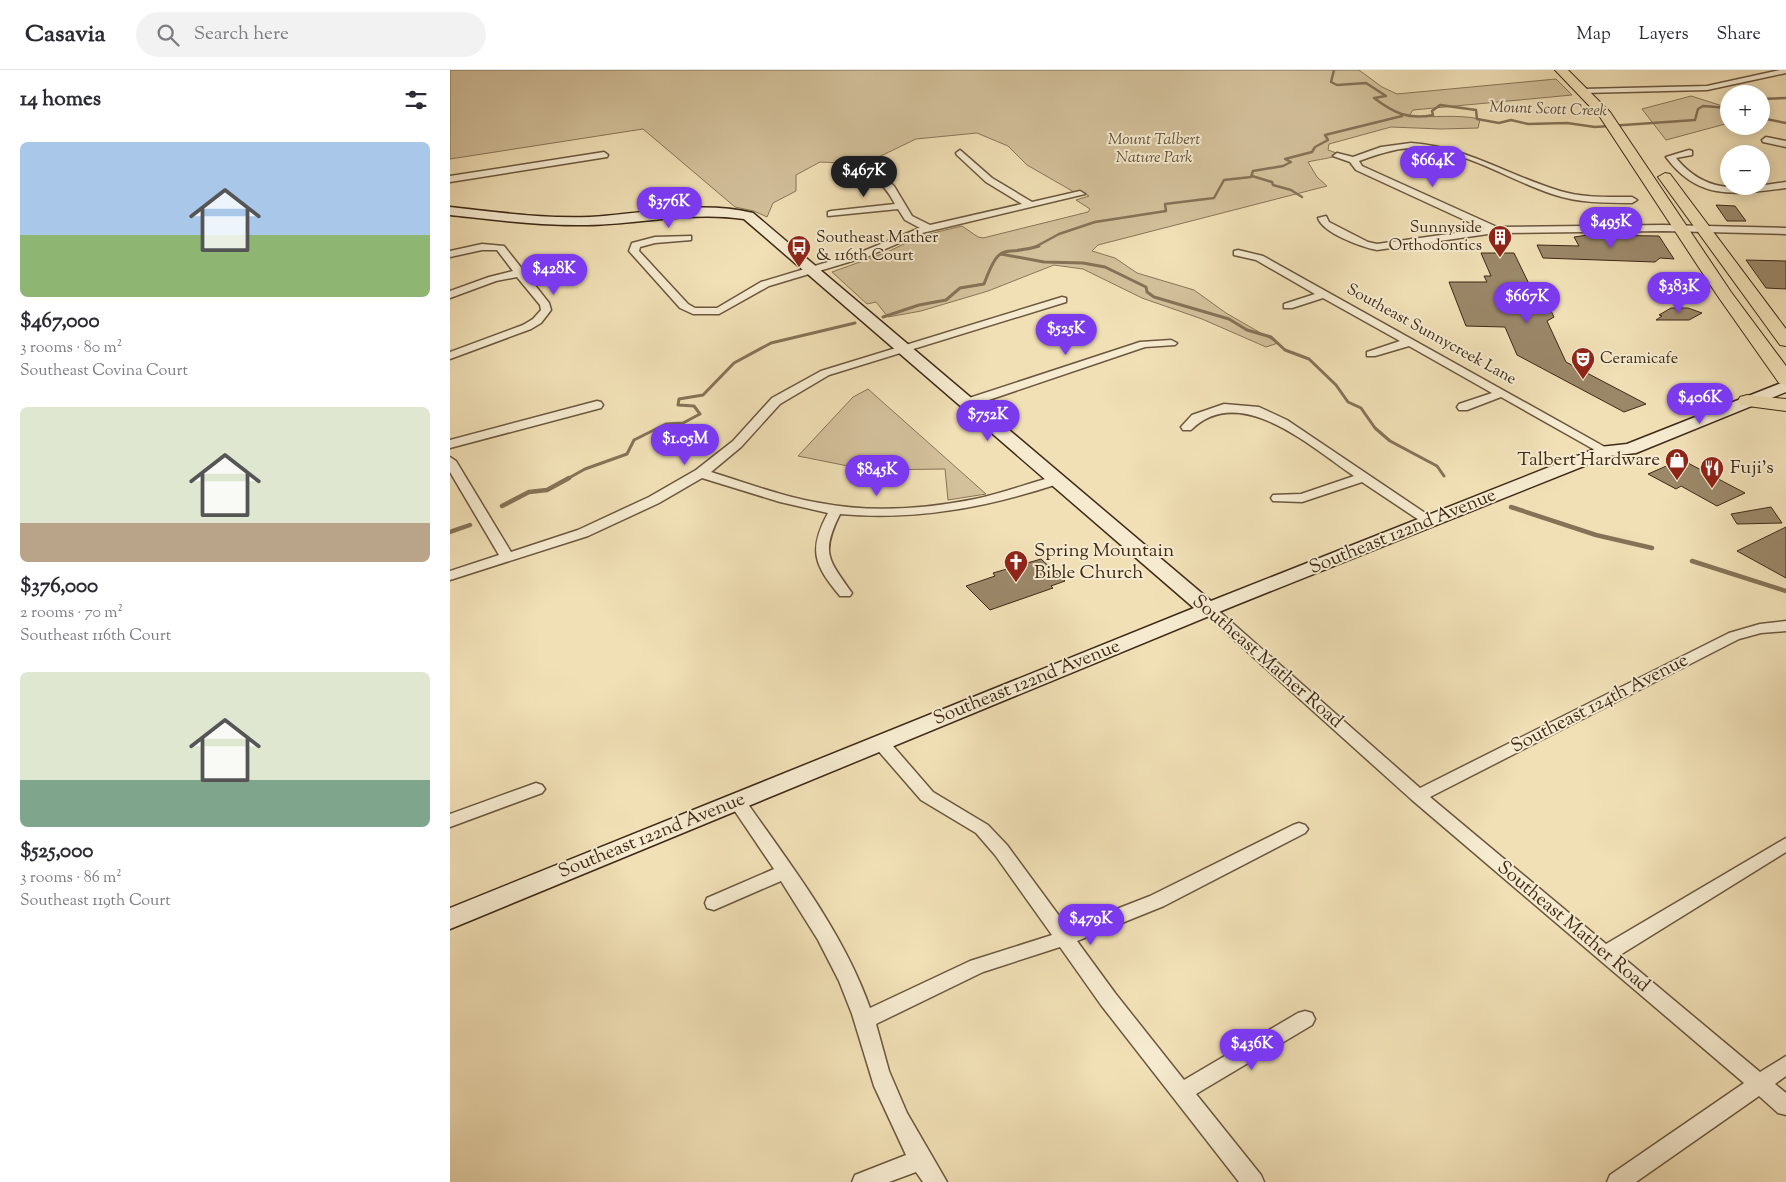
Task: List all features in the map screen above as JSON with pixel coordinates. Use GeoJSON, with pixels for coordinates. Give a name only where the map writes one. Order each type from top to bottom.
{"type":"FeatureCollection","features":[{"type":"Feature","properties":{"kind":"main road"},"geometry":{"type":"LineString","coordinates":[[1561,70],[1605,115],[1621,123]]}},
{"type":"Feature","properties":{"kind":"main road"},"geometry":{"type":"LineString","coordinates":[[1577,70],[1600,91],[1621,123],[1680,228],[1724,295],[1785,379]]}},
{"type":"Feature","properties":{"kind":"main road"},"geometry":{"type":"LineString","coordinates":[[1658,167],[1702,229],[1784,336]]}},
{"type":"Feature","properties":{"kind":"main road","name":"Southeast Mather Road"},"geometry":{"type":"LineString","coordinates":[[450,211],[514,220],[548,222],[589,221],[708,211],[736,212],[756,220],[902,348],[1208,609]]}},
{"type":"Feature","properties":{"kind":"main road","name":"Southeast 122nd Avenue"},"geometry":{"type":"LineString","coordinates":[[450,919],[1208,609],[1606,451],[1630,449],[1747,401],[1785,379]]}},
{"type":"Feature","properties":{"kind":"main road","name":"Southeast 122nd Avenue"},"geometry":{"type":"LineString","coordinates":[[1606,451],[1615,443],[1684,414],[1785,379]]}},
{"type":"Feature","properties":{"kind":"main road"},"geometry":{"type":"LineString","coordinates":[[1747,401],[1786,405]]}},
{"type":"Feature","properties":{"kind":"main road"},"geometry":{"type":"LineString","coordinates":[[1663,435],[1662,429],[1684,419],[1686,417],[1684,414]]}},
{"type":"Feature","properties":{"kind":"street"},"geometry":{"type":"LineString","coordinates":[[1583,91],[1707,88],[1786,71]]}},
{"type":"Feature","properties":{"kind":"street"},"geometry":{"type":"LineString","coordinates":[[1766,140],[1786,144]]}},
{"type":"Feature","properties":{"kind":"street"},"geometry":{"type":"LineString","coordinates":[[1337,156],[1354,160],[1419,144],[1438,146],[1459,152],[1556,192],[1595,200],[1632,200]]}},
{"type":"Feature","properties":{"kind":"street"},"geometry":{"type":"LineString","coordinates":[[960,153],[989,180],[1030,205]]}},
{"type":"Feature","properties":{"kind":"street"},"geometry":{"type":"LineString","coordinates":[[1690,153],[1670,157],[1684,176],[1706,187],[1731,190],[1786,185]]}},
{"type":"Feature","properties":{"kind":"street"},"geometry":{"type":"LineString","coordinates":[[450,180],[604,155]]}},
{"type":"Feature","properties":{"kind":"street"},"geometry":{"type":"LineString","coordinates":[[1354,160],[1355,165],[1359,168],[1495,230]]}},
{"type":"Feature","properties":{"kind":"street"},"geometry":{"type":"LineString","coordinates":[[849,169],[869,172],[882,180],[891,188],[908,218],[928,228]]}},
{"type":"Feature","properties":{"kind":"street"},"geometry":{"type":"LineString","coordinates":[[688,238],[645,242],[636,245],[634,251],[684,306],[693,311],[719,311],[764,284],[876,250],[928,228],[1080,194]]}},
{"type":"Feature","properties":{"kind":"street"},"geometry":{"type":"LineString","coordinates":[[831,214],[901,206]]}},
{"type":"Feature","properties":{"kind":"street"},"geometry":{"type":"LineString","coordinates":[[1323,218],[1325,224],[1366,245],[1377,247],[1495,230],[1680,228],[1786,231]]}},
{"type":"Feature","properties":{"kind":"street"},"geometry":{"type":"LineString","coordinates":[[450,254],[494,246],[500,248],[545,305],[543,316],[527,327],[450,356]]}},
{"type":"Feature","properties":{"kind":"street","name":"Southeast Sunnycreek Lane"},"geometry":{"type":"LineString","coordinates":[[1238,253],[1259,258],[1606,451]]}},
{"type":"Feature","properties":{"kind":"street"},"geometry":{"type":"LineString","coordinates":[[450,295],[493,279],[520,273]]}},
{"type":"Feature","properties":{"kind":"street"},"geometry":{"type":"LineString","coordinates":[[1288,306],[1325,294]]}},
{"type":"Feature","properties":{"kind":"street"},"geometry":{"type":"LineString","coordinates":[[450,576],[508,558],[608,522],[654,500],[701,473],[737,444],[765,412],[794,389],[841,366],[1062,300]]}},
{"type":"Feature","properties":{"kind":"street"},"geometry":{"type":"LineString","coordinates":[[1371,354],[1409,342]]}},
{"type":"Feature","properties":{"kind":"street"},"geometry":{"type":"LineString","coordinates":[[966,403],[1144,344],[1172,343]]}},
{"type":"Feature","properties":{"kind":"street"},"geometry":{"type":"LineString","coordinates":[[1463,407],[1502,393]]}},
{"type":"Feature","properties":{"kind":"street"},"geometry":{"type":"LineString","coordinates":[[450,444],[597,405]]}},
{"type":"Feature","properties":{"kind":"street"},"geometry":{"type":"LineString","coordinates":[[1187,427],[1196,418],[1224,408],[1255,410],[1284,423],[1430,521]]}},
{"type":"Feature","properties":{"kind":"street"},"geometry":{"type":"LineString","coordinates":[[450,461],[508,558]]}},
{"type":"Feature","properties":{"kind":"street"},"geometry":{"type":"LineString","coordinates":[[701,473],[804,504],[836,510],[889,512],[946,508],[1002,498],[1056,480]]}},
{"type":"Feature","properties":{"kind":"street"},"geometry":{"type":"LineString","coordinates":[[1278,498],[1302,498],[1364,477]]}},
{"type":"Feature","properties":{"kind":"street"},"geometry":{"type":"LineString","coordinates":[[836,510],[828,525],[821,550],[822,560],[827,572],[846,593]]}},
{"type":"Feature","properties":{"kind":"street","name":"Southeast Mather Road"},"geometry":{"type":"LineString","coordinates":[[1208,609],[1418,796],[1786,1106]]}},
{"type":"Feature","properties":{"kind":"street","name":"Southeast 124th Avenue"},"geometry":{"type":"LineString","coordinates":[[1418,796],[1734,636],[1754,630],[1786,626]]}},
{"type":"Feature","properties":{"kind":"street"},"geometry":{"type":"LineString","coordinates":[[881,742],[927,796],[982,829],[1001,850],[1108,999],[1253,1182]]}},
{"type":"Feature","properties":{"kind":"street"},"geometry":{"type":"LineString","coordinates":[[450,821],[536,789]]}},
{"type":"Feature","properties":{"kind":"street"},"geometry":{"type":"LineString","coordinates":[[737,801],[829,944],[850,983],[880,1074],[897,1116],[920,1160],[936,1182]]}},
{"type":"Feature","properties":{"kind":"street"},"geometry":{"type":"LineString","coordinates":[[863,1021],[977,966],[1017,956],[1157,900],[1299,829]]}},
{"type":"Feature","properties":{"kind":"street"},"geometry":{"type":"LineString","coordinates":[[1605,954],[1786,844]]}},
{"type":"Feature","properties":{"kind":"street"},"geometry":{"type":"LineString","coordinates":[[714,902],[784,872]]}},
{"type":"Feature","properties":{"kind":"street"},"geometry":{"type":"LineString","coordinates":[[1182,1092],[1305,1019]]}},
{"type":"Feature","properties":{"kind":"street"},"geometry":{"type":"LineString","coordinates":[[1618,1182],[1758,1082],[1786,1065]]}},
{"type":"Feature","properties":{"kind":"street"},"geometry":{"type":"LineString","coordinates":[[863,1182],[920,1160]]}},
{"type":"Feature","properties":{"kind":"green space","name":"Mount Talbert Nature Park"},"geometry":{"type":"Polygon","coordinates":[[[450,70],[1359,70],[1382,87],[1397,94],[1556,79],[1572,95],[1413,110],[1409,116],[1480,119],[1478,128],[1391,127],[1329,144],[1328,150],[1339,154],[1308,162],[1317,177],[1327,186],[1098,245],[1092,251],[1115,258],[1137,273],[1194,290],[1226,313],[1278,343],[1266,347],[1202,319],[1142,298],[1083,269],[1054,265],[988,291],[921,311],[888,317],[876,302],[867,304],[832,272],[885,253],[921,236],[962,226],[978,237],[983,238],[1088,212],[1090,209],[1076,200],[1089,196],[1081,191],[1074,192],[1027,165],[1008,146],[977,133],[916,139],[864,164],[820,162],[796,175],[796,191],[773,203],[767,217],[754,211],[735,207],[643,129],[450,159],[450,70]]]}},
{"type":"Feature","properties":{"kind":"green space"},"geometry":{"type":"Polygon","coordinates":[[[1691,96],[1720,105],[1720,125],[1666,140],[1642,109],[1691,96]]]}},
{"type":"Feature","properties":{"kind":"green space"},"geometry":{"type":"Polygon","coordinates":[[[868,389],[986,494],[948,500],[945,469],[868,470],[798,456],[853,397],[868,389]]]}},
{"type":"Feature","properties":{"kind":"building"},"geometry":{"type":"Polygon","coordinates":[[[1716,205],[1735,206],[1746,221],[1727,221],[1716,205]]]}},
{"type":"Feature","properties":{"kind":"building"},"geometry":{"type":"Polygon","coordinates":[[[1588,235],[1659,236],[1674,259],[1660,258],[1655,262],[1543,258],[1537,245],[1579,246],[1574,237],[1588,235]]]}},
{"type":"Feature","properties":{"kind":"building"},"geometry":{"type":"Polygon","coordinates":[[[1481,253],[1514,253],[1532,290],[1543,294],[1554,317],[1547,321],[1566,362],[1646,404],[1624,412],[1517,355],[1505,327],[1466,326],[1449,282],[1487,282],[1484,276],[1491,276],[1481,253]]]}},
{"type":"Feature","properties":{"kind":"building"},"geometry":{"type":"Polygon","coordinates":[[[1746,260],[1786,261],[1786,289],[1766,288],[1746,260]]]}},
{"type":"Feature","properties":{"kind":"building"},"geometry":{"type":"Polygon","coordinates":[[[1671,308],[1688,308],[1702,313],[1689,320],[1656,320],[1662,316],[1659,315],[1671,308]]]}},
{"type":"Feature","properties":{"kind":"building"},"geometry":{"type":"Polygon","coordinates":[[[1678,461],[1686,462],[1745,493],[1717,506],[1681,486],[1676,489],[1648,474],[1678,461]]]}},
{"type":"Feature","properties":{"kind":"building"},"geometry":{"type":"Polygon","coordinates":[[[1771,507],[1782,523],[1737,524],[1731,514],[1771,507]]]}},
{"type":"Feature","properties":{"kind":"building"},"geometry":{"type":"Polygon","coordinates":[[[1786,527],[1786,578],[1737,551],[1786,527]]]}},
{"type":"Feature","properties":{"kind":"building","name":"Spring Mountain Bible Church"},"geometry":{"type":"Polygon","coordinates":[[[1041,559],[1065,581],[1051,586],[1053,588],[990,610],[966,586],[995,576],[993,573],[1041,559]]]}},
{"type":"Feature","properties":{"kind":"waterway","name":"Mount Scott Creek"},"geometry":{"type":"LineString","coordinates":[[1334,70],[1331,82],[1337,85],[1366,83],[1386,96],[1374,98],[1381,103],[1402,114],[1416,117],[1433,115],[1432,111],[1440,105],[1476,110],[1477,119],[1499,123],[1511,120],[1528,124],[1567,123],[1595,127],[1695,120],[1698,109],[1703,106],[1720,107]]}},
{"type":"Feature","properties":{"kind":"waterway","name":"Mount Scott Creek"},"geometry":{"type":"LineString","coordinates":[[1770,99],[1786,98]]}},
{"type":"Feature","properties":{"kind":"waterway"},"geometry":{"type":"LineString","coordinates":[[1035,247],[1059,234],[1095,222],[1166,211],[1165,204],[1214,198],[1224,180],[1251,177],[1253,171],[1283,166],[1291,162],[1285,159],[1312,152],[1315,147],[1328,140],[1325,135],[1402,116]]}},
{"type":"Feature","properties":{"kind":"waterway"},"geometry":{"type":"LineString","coordinates":[[1770,120],[1786,123]]}},
{"type":"Feature","properties":{"kind":"waterway"},"geometry":{"type":"LineString","coordinates":[[1252,176],[1272,182],[1273,185],[1291,190],[1302,197]]}},
{"type":"Feature","properties":{"kind":"waterway"},"geometry":{"type":"LineString","coordinates":[[1035,247],[1039,246]]}},
{"type":"Feature","properties":{"kind":"waterway"},"geometry":{"type":"LineString","coordinates":[[883,317],[919,305],[946,300],[960,288],[984,284],[999,255],[1004,252],[1035,247]]}},
{"type":"Feature","properties":{"kind":"waterway"},"geometry":{"type":"LineString","coordinates":[[1001,254],[1044,262],[1083,263],[1105,267],[1146,287],[1147,292],[1154,297],[1229,319],[1247,330],[1271,337],[1285,350],[1309,359],[1336,385],[1348,402],[1361,408],[1375,428],[1390,441],[1437,466],[1444,476]]}},
{"type":"Feature","properties":{"kind":"waterway"},"geometry":{"type":"LineString","coordinates":[[567,479],[585,469],[627,454],[634,440],[666,424],[683,423],[700,414],[694,406],[678,405],[679,399],[703,395],[734,363],[771,343],[855,323]]}},
{"type":"Feature","properties":{"kind":"waterway"},"geometry":{"type":"LineString","coordinates":[[502,506],[529,492],[547,490],[569,478]]}},
{"type":"Feature","properties":{"kind":"waterway"},"geometry":{"type":"LineString","coordinates":[[1511,507],[1596,535],[1652,548]]}},
{"type":"Feature","properties":{"kind":"waterway"},"geometry":{"type":"LineString","coordinates":[[450,532],[470,525]]}},
{"type":"Feature","properties":{"kind":"waterway"},"geometry":{"type":"LineString","coordinates":[[1692,561],[1786,591]]}},
{"type":"Feature","properties":{"kind":"place","name":"Sunnyside Orthodontics"},"geometry":{"type":"Point","coordinates":[1500,258]}},
{"type":"Feature","properties":{"kind":"place","name":"Southeast Mather & 116th Court"},"geometry":{"type":"Point","coordinates":[799,268]}},
{"type":"Feature","properties":{"kind":"place","name":"Ceramicafe"},"geometry":{"type":"Point","coordinates":[1583,380]}},
{"type":"Feature","properties":{"kind":"place","name":"Talbert Hardware"},"geometry":{"type":"Point","coordinates":[1677,481]}},
{"type":"Feature","properties":{"kind":"place","name":"Fuji's"},"geometry":{"type":"Point","coordinates":[1712,489]}},
{"type":"Feature","properties":{"kind":"place","name":"Spring Mountain Bible Church"},"geometry":{"type":"Point","coordinates":[1016,583]}}]}
